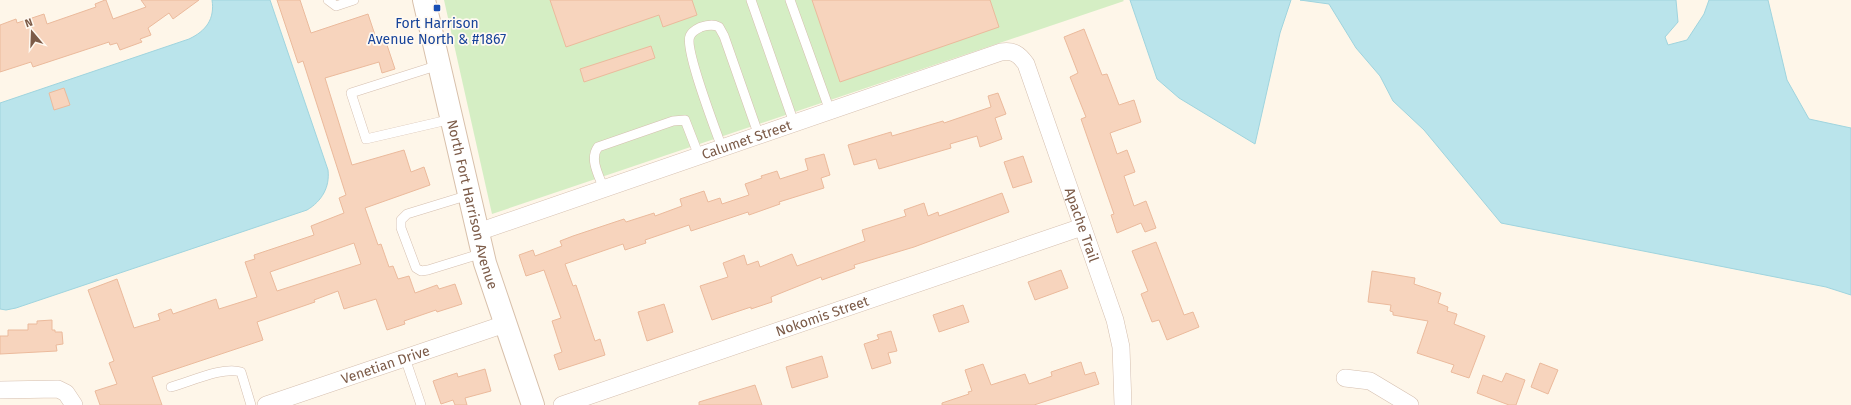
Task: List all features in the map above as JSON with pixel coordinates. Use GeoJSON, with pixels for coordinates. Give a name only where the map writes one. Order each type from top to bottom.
{"type":"FeatureCollection","features":[{"type":"Feature","properties":{"kind":"main road","name":"North Fort Harrison Avenue"},"geometry":{"type":"LineString","coordinates":[[424,0],[480,242],[505,324],[533,405]]}},
{"type":"Feature","properties":{"kind":"street","name":"Calumet Street"},"geometry":{"type":"LineString","coordinates":[[480,242],[604,189],[1001,52],[1015,52]]}},
{"type":"Feature","properties":{"kind":"street","name":"Apache Trail"},"geometry":{"type":"LineString","coordinates":[[1015,52],[1026,64],[1115,320],[1121,347],[1123,405]]}},
{"type":"Feature","properties":{"kind":"street","name":"Nokomis Street"},"geometry":{"type":"LineString","coordinates":[[562,405],[1082,227]]}},
{"type":"Feature","properties":{"kind":"street","name":"Venetian Drive"},"geometry":{"type":"LineString","coordinates":[[266,405],[505,324]]}},
{"type":"Feature","properties":{"kind":"street"},"geometry":{"type":"LineString","coordinates":[[1345,378],[1370,381],[1410,405]]}},
{"type":"Feature","properties":{"kind":"street"},"geometry":{"type":"LineString","coordinates":[[0,390],[58,389],[70,399]]}},
{"type":"Feature","properties":{"kind":"lane"},"geometry":{"type":"LineString","coordinates":[[328,0],[336,6],[354,0]]}},
{"type":"Feature","properties":{"kind":"lane"},"geometry":{"type":"LineString","coordinates":[[751,0],[794,123]]}},
{"type":"Feature","properties":{"kind":"lane"},"geometry":{"type":"LineString","coordinates":[[790,0],[830,111]]}},
{"type":"Feature","properties":{"kind":"lane"},"geometry":{"type":"LineString","coordinates":[[722,148],[692,61],[688,44],[689,37],[695,30],[706,26],[714,24],[719,27],[759,136]]}},
{"type":"Feature","properties":{"kind":"lane"},"geometry":{"type":"LineString","coordinates":[[439,65],[352,93],[366,139],[452,119]]}},
{"type":"Feature","properties":{"kind":"lane"},"geometry":{"type":"LineString","coordinates":[[604,189],[594,159],[594,152],[598,147],[673,121],[685,120],[699,156]]}},
{"type":"Feature","properties":{"kind":"lane"},"geometry":{"type":"LineString","coordinates":[[469,194],[407,214],[401,220],[401,228],[416,268],[421,271],[457,261],[480,242]]}},
{"type":"Feature","properties":{"kind":"lane"},"geometry":{"type":"LineString","coordinates":[[406,358],[421,405]]}},
{"type":"Feature","properties":{"kind":"lane"},"geometry":{"type":"LineString","coordinates":[[171,388],[223,371],[235,370],[241,372],[251,405]]}},
{"type":"Feature","properties":{"kind":"green space"},"geometry":{"type":"Polygon","coordinates":[[[444,0],[1123,0],[1124,1],[492,214],[444,0]]]}},
{"type":"Feature","properties":{"kind":"water"},"geometry":{"type":"Polygon","coordinates":[[[212,0],[270,0],[328,170],[328,182],[321,198],[307,210],[16,308],[6,310],[0,309],[0,103],[189,39],[205,28],[211,19],[213,7],[212,0]]]}},
{"type":"Feature","properties":{"kind":"water"},"geometry":{"type":"Polygon","coordinates":[[[1130,0],[1291,0],[1280,33],[1255,144],[1179,98],[1157,79],[1130,0]]]}},
{"type":"Feature","properties":{"kind":"water"},"geometry":{"type":"Polygon","coordinates":[[[1300,0],[1676,0],[1678,22],[1665,37],[1668,45],[1687,40],[1704,14],[1709,0],[1768,0],[1787,80],[1809,119],[1851,128],[1851,295],[1826,287],[1501,223],[1424,130],[1393,101],[1380,76],[1356,48],[1329,4],[1300,0]]]}},
{"type":"Feature","properties":{"kind":"building"},"geometry":{"type":"Polygon","coordinates":[[[105,0],[113,19],[146,7],[141,0],[199,0],[173,19],[169,13],[148,28],[151,35],[140,39],[142,42],[120,50],[117,43],[110,45],[109,42],[33,67],[31,62],[0,72],[0,25],[16,19],[17,23],[44,14],[47,24],[96,7],[95,4],[105,0]]]}},
{"type":"Feature","properties":{"kind":"building"},"geometry":{"type":"Polygon","coordinates":[[[277,0],[300,0],[311,33],[368,14],[378,44],[386,42],[395,69],[382,73],[379,62],[325,78],[352,165],[404,150],[411,172],[424,167],[430,185],[365,208],[378,245],[381,244],[389,267],[393,266],[398,279],[409,276],[415,293],[437,285],[439,289],[455,284],[462,304],[437,312],[436,310],[404,321],[405,324],[387,330],[376,299],[344,309],[338,291],[314,300],[315,302],[257,322],[263,340],[152,377],[162,405],[100,405],[95,391],[117,384],[109,363],[114,361],[88,290],[117,279],[134,328],[160,320],[158,314],[171,309],[173,314],[216,299],[219,309],[257,297],[245,262],[255,259],[254,255],[314,235],[311,226],[344,213],[339,198],[346,195],[303,61],[298,63],[277,0]],[[354,243],[270,272],[277,291],[361,264],[354,243]]]}},
{"type":"Feature","properties":{"kind":"building"},"geometry":{"type":"Polygon","coordinates":[[[550,0],[692,0],[697,15],[663,27],[659,15],[566,47],[550,0]]]}},
{"type":"Feature","properties":{"kind":"building"},"geometry":{"type":"Polygon","coordinates":[[[812,0],[990,0],[999,27],[840,82],[812,0]]]}},
{"type":"Feature","properties":{"kind":"building"},"geometry":{"type":"Polygon","coordinates":[[[1084,29],[1102,75],[1107,74],[1119,105],[1134,100],[1141,122],[1110,133],[1117,154],[1127,150],[1135,172],[1124,176],[1134,206],[1146,201],[1156,228],[1145,232],[1141,223],[1117,233],[1111,215],[1114,214],[1081,119],[1086,117],[1070,77],[1078,73],[1064,37],[1084,29]]]}},
{"type":"Feature","properties":{"kind":"building"},"geometry":{"type":"Polygon","coordinates":[[[651,46],[655,58],[584,82],[580,69],[651,46]]]}},
{"type":"Feature","properties":{"kind":"building"},"geometry":{"type":"Polygon","coordinates":[[[64,88],[70,105],[54,110],[49,93],[64,88]]]}},
{"type":"Feature","properties":{"kind":"building"},"geometry":{"type":"Polygon","coordinates":[[[998,93],[1006,114],[995,118],[1002,139],[980,147],[977,136],[950,144],[951,148],[879,169],[876,159],[854,165],[848,145],[891,132],[892,136],[943,121],[944,123],[991,107],[988,96],[998,93]]]}},
{"type":"Feature","properties":{"kind":"building"},"geometry":{"type":"Polygon","coordinates":[[[824,154],[830,175],[821,178],[824,188],[779,202],[780,204],[749,215],[748,212],[691,231],[689,225],[645,240],[646,243],[625,250],[623,244],[565,264],[573,286],[576,285],[595,341],[600,339],[605,355],[559,370],[554,355],[562,352],[552,321],[561,318],[544,270],[526,276],[519,255],[533,250],[535,256],[562,246],[560,241],[624,219],[626,222],[654,213],[655,216],[682,206],[680,199],[704,191],[708,202],[720,198],[722,204],[749,195],[745,184],[762,178],[761,176],[777,171],[780,179],[808,170],[805,159],[824,154]]]}},
{"type":"Feature","properties":{"kind":"building"},"geometry":{"type":"Polygon","coordinates":[[[1023,156],[1032,182],[1013,188],[1004,162],[1023,156]]]}},
{"type":"Feature","properties":{"kind":"building"},"geometry":{"type":"Polygon","coordinates":[[[1002,193],[1009,212],[914,247],[854,265],[855,268],[822,280],[821,277],[771,297],[772,302],[751,309],[751,307],[712,320],[700,286],[728,277],[723,263],[744,255],[747,265],[758,261],[760,267],[792,254],[797,266],[865,241],[862,230],[906,216],[904,210],[924,203],[928,216],[938,212],[939,216],[1002,193]]]}},
{"type":"Feature","properties":{"kind":"building"},"geometry":{"type":"Polygon","coordinates":[[[1156,242],[1184,315],[1193,312],[1199,327],[1167,340],[1159,320],[1152,322],[1141,294],[1148,291],[1132,251],[1156,242]]]}},
{"type":"Feature","properties":{"kind":"building"},"geometry":{"type":"Polygon","coordinates":[[[1061,270],[1068,288],[1035,300],[1028,282],[1061,270]]]}},
{"type":"Feature","properties":{"kind":"building"},"geometry":{"type":"Polygon","coordinates":[[[1372,271],[1415,278],[1414,284],[1441,293],[1438,303],[1448,307],[1447,311],[1457,314],[1454,324],[1485,336],[1469,378],[1451,372],[1454,365],[1417,353],[1428,321],[1393,315],[1393,312],[1390,311],[1391,305],[1368,302],[1372,271]]]}},
{"type":"Feature","properties":{"kind":"building"},"geometry":{"type":"Polygon","coordinates":[[[664,304],[673,332],[647,341],[638,312],[664,304]]]}},
{"type":"Feature","properties":{"kind":"building"},"geometry":{"type":"Polygon","coordinates":[[[963,305],[969,322],[939,332],[933,315],[963,305]]]}},
{"type":"Feature","properties":{"kind":"building"},"geometry":{"type":"Polygon","coordinates":[[[52,320],[52,330],[55,330],[55,332],[62,332],[63,344],[56,345],[57,351],[0,354],[0,336],[8,336],[8,330],[28,330],[28,324],[37,324],[37,321],[52,320]]]}},
{"type":"Feature","properties":{"kind":"building"},"geometry":{"type":"Polygon","coordinates":[[[891,331],[897,351],[888,353],[891,363],[872,369],[864,344],[879,339],[877,335],[891,331]]]}},
{"type":"Feature","properties":{"kind":"building"},"geometry":{"type":"Polygon","coordinates":[[[822,356],[828,377],[792,388],[786,367],[822,356]]]}},
{"type":"Feature","properties":{"kind":"building"},"geometry":{"type":"Polygon","coordinates":[[[1081,362],[1085,375],[1095,372],[1099,384],[1034,405],[942,405],[942,403],[969,394],[968,392],[972,391],[965,370],[983,364],[991,385],[1025,374],[1029,384],[1052,376],[1051,372],[1081,362]]]}},
{"type":"Feature","properties":{"kind":"building"},"geometry":{"type":"Polygon","coordinates":[[[1540,363],[1558,370],[1548,394],[1531,387],[1540,363]]]}},
{"type":"Feature","properties":{"kind":"building"},"geometry":{"type":"Polygon","coordinates":[[[485,369],[491,391],[465,398],[467,405],[455,405],[453,400],[441,404],[433,381],[457,373],[458,377],[485,369]]]}},
{"type":"Feature","properties":{"kind":"building"},"geometry":{"type":"Polygon","coordinates":[[[1506,373],[1525,380],[1516,405],[1509,405],[1477,393],[1483,375],[1502,382],[1506,373]]]}},
{"type":"Feature","properties":{"kind":"building"},"geometry":{"type":"Polygon","coordinates":[[[755,385],[762,405],[699,405],[699,402],[755,385]]]}},
{"type":"Feature","properties":{"kind":"place","name":"Fort Harrison Avenue North & #1867"},"geometry":{"type":"Point","coordinates":[437,8]}}]}
